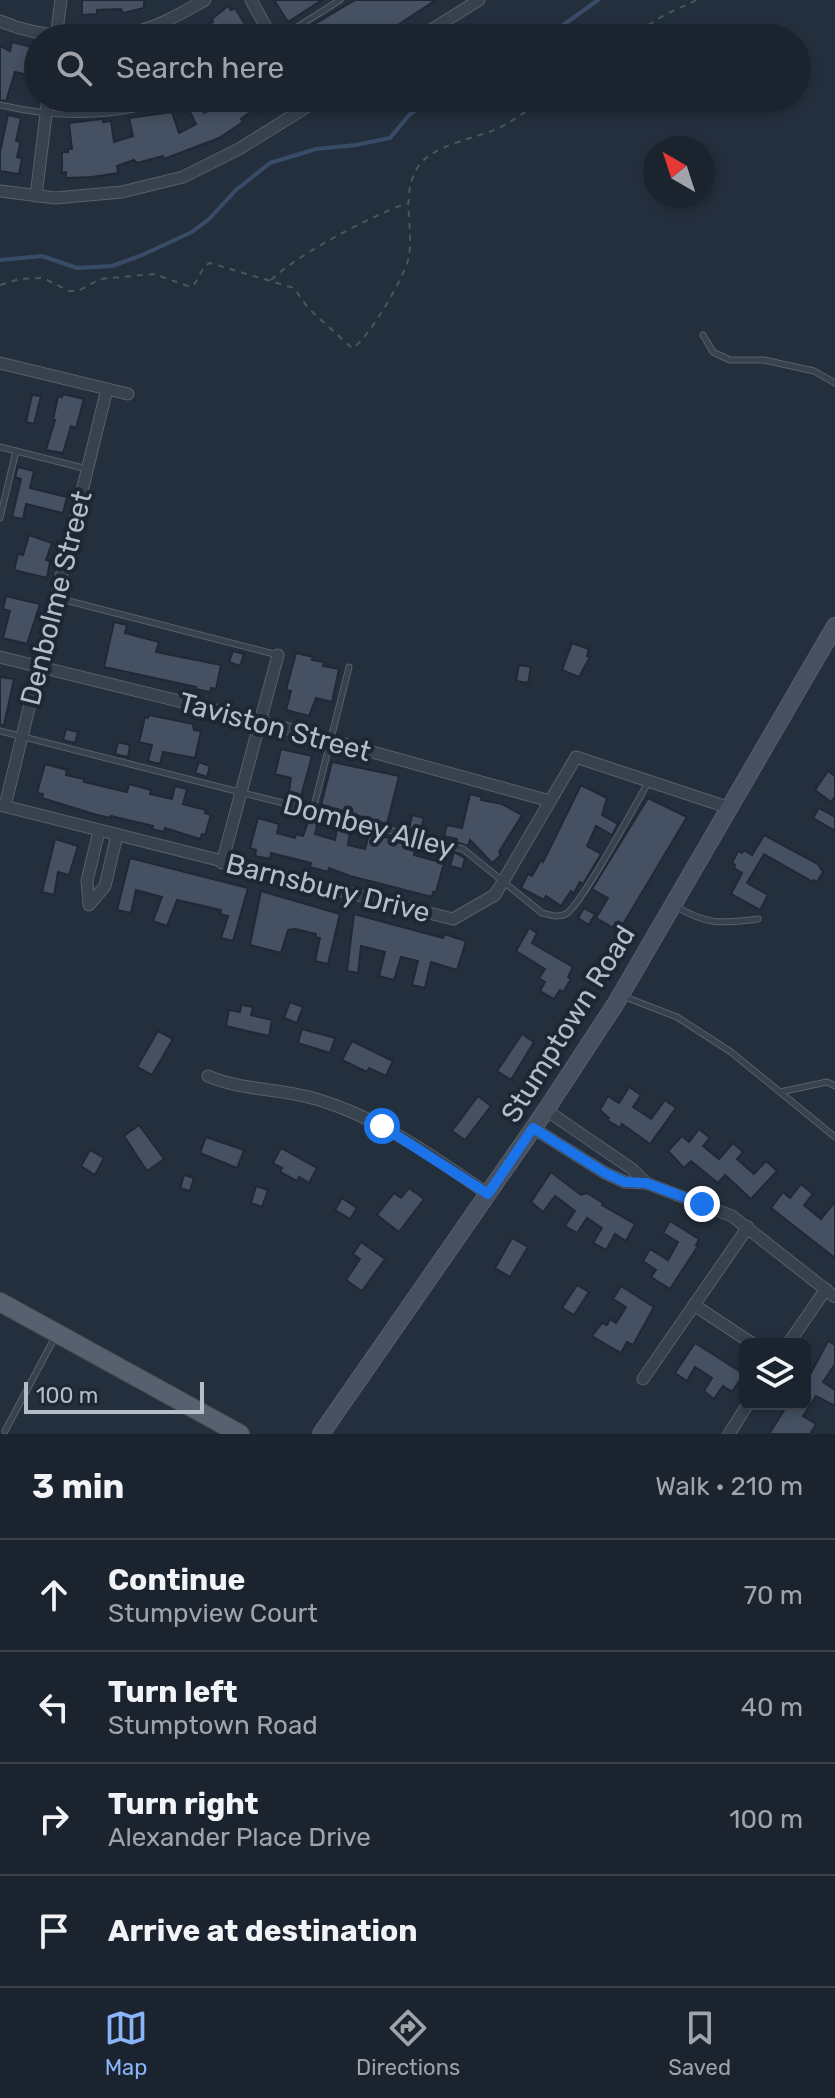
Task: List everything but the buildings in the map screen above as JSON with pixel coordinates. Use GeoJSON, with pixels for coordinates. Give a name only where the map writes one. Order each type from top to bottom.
{"type":"FeatureCollection","features":[{"type":"Feature","properties":{"kind":"main road"},"geometry":{"type":"LineString","coordinates":[[0,1302],[240,1434]]}},
{"type":"Feature","properties":{"kind":"street"},"geometry":{"type":"LineString","coordinates":[[58,24],[61,0]]}},
{"type":"Feature","properties":{"kind":"street"},"geometry":{"type":"LineString","coordinates":[[155,24],[205,0]]}},
{"type":"Feature","properties":{"kind":"street"},"geometry":{"type":"LineString","coordinates":[[251,0],[264,24]]}},
{"type":"Feature","properties":{"kind":"street"},"geometry":{"type":"LineString","coordinates":[[440,24],[479,0]]}},
{"type":"Feature","properties":{"kind":"street"},"geometry":{"type":"LineString","coordinates":[[0,21],[24,29]]}},
{"type":"Feature","properties":{"kind":"street"},"geometry":{"type":"LineString","coordinates":[[36,196],[46,112]]}},
{"type":"Feature","properties":{"kind":"street"},"geometry":{"type":"LineString","coordinates":[[0,191],[55,198],[122,192],[183,177],[239,149],[293,112]]}},
{"type":"Feature","properties":{"kind":"street"},"geometry":{"type":"LineString","coordinates":[[0,363],[128,394]]}},
{"type":"Feature","properties":{"kind":"street","name":"Denbolme Street"},"geometry":{"type":"LineString","coordinates":[[2,806],[107,389]]}},
{"type":"Feature","properties":{"kind":"street","name":"Stumptown Road"},"geometry":{"type":"LineString","coordinates":[[321,1434],[546,1110],[620,995],[835,626]]}},
{"type":"Feature","properties":{"kind":"street"},"geometry":{"type":"LineString","coordinates":[[222,863],[278,655]]}},
{"type":"Feature","properties":{"kind":"street","name":"Taviston Street"},"geometry":{"type":"LineString","coordinates":[[0,657],[260,721],[550,801]]}},
{"type":"Feature","properties":{"kind":"street","name":"Barnsbury Drive"},"geometry":{"type":"LineString","coordinates":[[2,806],[453,919],[495,895],[576,757],[649,781]]}},
{"type":"Feature","properties":{"kind":"street"},"geometry":{"type":"LineString","coordinates":[[649,781],[730,808]]}},
{"type":"Feature","properties":{"kind":"street"},"geometry":{"type":"LineString","coordinates":[[99,831],[87,881],[89,905],[105,886],[117,835]]}},
{"type":"Feature","properties":{"kind":"street"},"geometry":{"type":"LineString","coordinates":[[208,1076],[228,1085],[315,1098],[349,1110],[415,1144],[488,1194]]}},
{"type":"Feature","properties":{"kind":"street"},"geometry":{"type":"LineString","coordinates":[[546,1110],[632,1169],[646,1183]]}},
{"type":"Feature","properties":{"kind":"street"},"geometry":{"type":"LineString","coordinates":[[533,1128],[625,1182],[646,1183],[732,1216],[830,1293],[793,1338]]}},
{"type":"Feature","properties":{"kind":"street"},"geometry":{"type":"LineString","coordinates":[[643,1379],[748,1227]]}},
{"type":"Feature","properties":{"kind":"street"},"geometry":{"type":"LineString","coordinates":[[694,1305],[744,1338]]}},
{"type":"Feature","properties":{"kind":"street"},"geometry":{"type":"LineString","coordinates":[[729,1434],[744,1410]]}},
{"type":"Feature","properties":{"kind":"lane"},"geometry":{"type":"LineString","coordinates":[[302,24],[340,0]]}},
{"type":"Feature","properties":{"kind":"lane"},"geometry":{"type":"LineString","coordinates":[[0,105],[24,110]]}},
{"type":"Feature","properties":{"kind":"lane"},"geometry":{"type":"LineString","coordinates":[[32,112],[75,117],[122,112]]}},
{"type":"Feature","properties":{"kind":"lane"},"geometry":{"type":"LineString","coordinates":[[703,335],[713,352],[730,360],[764,360],[814,371],[835,383]]}},
{"type":"Feature","properties":{"kind":"lane"},"geometry":{"type":"LineString","coordinates":[[0,447],[87,469]]}},
{"type":"Feature","properties":{"kind":"lane"},"geometry":{"type":"LineString","coordinates":[[0,518],[16,451]]}},
{"type":"Feature","properties":{"kind":"lane"},"geometry":{"type":"LineString","coordinates":[[56,598],[278,655]]}},
{"type":"Feature","properties":{"kind":"lane"},"geometry":{"type":"LineString","coordinates":[[313,810],[349,667]]}},
{"type":"Feature","properties":{"kind":"lane","name":"Dombey Alley"},"geometry":{"type":"LineString","coordinates":[[0,731],[463,849],[542,913],[555,917],[568,913],[649,781]]}},
{"type":"Feature","properties":{"kind":"lane"},"geometry":{"type":"LineString","coordinates":[[673,904],[708,922],[721,924],[758,919]]}},
{"type":"Feature","properties":{"kind":"lane"},"geometry":{"type":"LineString","coordinates":[[620,995],[677,1017],[731,1052],[835,1137]]}},
{"type":"Feature","properties":{"kind":"lane"},"geometry":{"type":"LineString","coordinates":[[779,1092],[827,1082],[835,1086]]}},
{"type":"Feature","properties":{"kind":"lane"},"geometry":{"type":"LineString","coordinates":[[5,1431],[57,1334]]}},
{"type":"Feature","properties":{"kind":"path"},"geometry":{"type":"LineString","coordinates":[[650,24],[697,0]]}},
{"type":"Feature","properties":{"kind":"path"},"geometry":{"type":"LineString","coordinates":[[0,285],[20,279],[43,278],[69,291],[78,291],[100,279],[154,274],[191,287],[203,266],[210,263],[294,288],[308,308],[352,348],[358,346],[406,266],[412,178],[431,153],[499,128],[524,112]]}},
{"type":"Feature","properties":{"kind":"path"},"geometry":{"type":"LineString","coordinates":[[271,280],[352,229],[408,203]]}},
{"type":"Feature","properties":{"kind":"waterway"},"geometry":{"type":"LineString","coordinates":[[565,24],[598,0]]}},
{"type":"Feature","properties":{"kind":"waterway"},"geometry":{"type":"LineString","coordinates":[[0,260],[42,256],[77,268],[112,266],[192,232],[270,163],[316,149],[390,138],[413,112]]}},
{"type":"Feature","properties":{"kind":"route"},"geometry":{"type":"LineString","coordinates":[[382,1126],[415,1144],[488,1194],[533,1128],[590,1166],[625,1182],[646,1183],[702,1204]]}}]}
